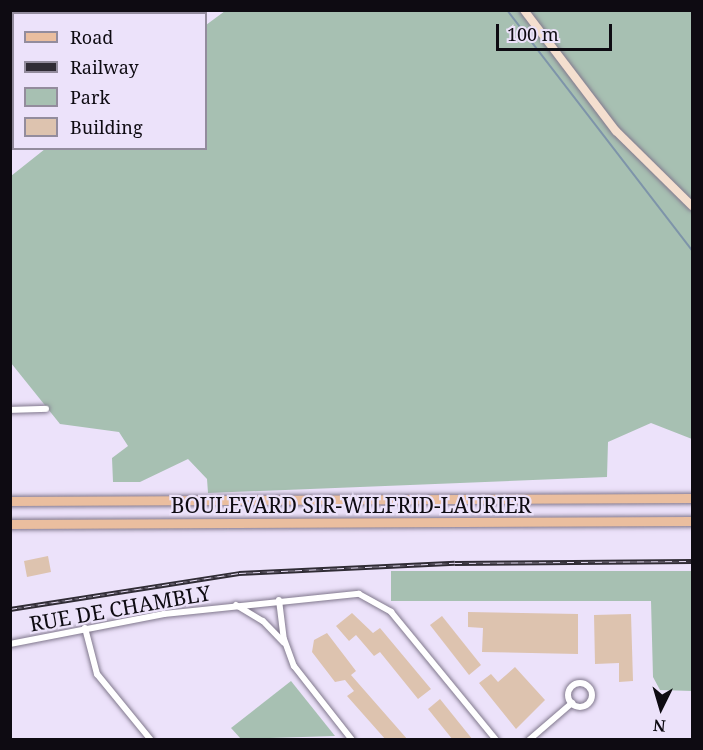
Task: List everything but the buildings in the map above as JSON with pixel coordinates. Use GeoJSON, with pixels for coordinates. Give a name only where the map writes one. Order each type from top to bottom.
{"type":"FeatureCollection","features":[{"type":"Feature","properties":{"kind":"main road","name":"BOULEVARD SIR-WILFRID-LAURIER"},"geometry":{"type":"LineString","coordinates":[[10,501],[693,498]]}},
{"type":"Feature","properties":{"kind":"main road","name":"BOULEVARD SIR-WILFRID-LAURIER"},"geometry":{"type":"LineString","coordinates":[[10,524],[693,521]]}},
{"type":"Feature","properties":{"kind":"street"},"geometry":{"type":"LineString","coordinates":[[524,10],[616,131],[693,206]]}},
{"type":"Feature","properties":{"kind":"street"},"geometry":{"type":"LineString","coordinates":[[10,410],[46,409]]}},
{"type":"Feature","properties":{"kind":"street"},"geometry":{"type":"LineString","coordinates":[[279,600],[348,593],[379,602],[496,740]]}},
{"type":"Feature","properties":{"kind":"street","name":"RUE DE CHAMBLY"},"geometry":{"type":"LineString","coordinates":[[10,644],[85,628],[279,600],[285,645]]}},
{"type":"Feature","properties":{"kind":"street","name":"RUE DE CHAMBLY"},"geometry":{"type":"LineString","coordinates":[[236,605],[263,621],[285,645],[302,679],[352,740]]}},
{"type":"Feature","properties":{"kind":"street"},"geometry":{"type":"LineString","coordinates":[[85,628],[95,670],[151,740]]}},
{"type":"Feature","properties":{"kind":"street"},"geometry":{"type":"LineString","coordinates":[[529,740],[572,703]]}},
{"type":"Feature","properties":{"kind":"green space"},"geometry":{"type":"Polygon","coordinates":[[[225,11],[692,11],[692,439],[651,423],[608,442],[607,477],[208,493],[207,479],[188,459],[140,482],[113,482],[112,458],[128,446],[119,432],[60,424],[11,363],[11,176],[44,150],[207,150],[207,24],[225,11]]]}},
{"type":"Feature","properties":{"kind":"green space"},"geometry":{"type":"Polygon","coordinates":[[[391,571],[692,571],[692,691],[660,690],[653,677],[651,601],[391,601],[391,571]]]}},
{"type":"Feature","properties":{"kind":"green space"},"geometry":{"type":"Polygon","coordinates":[[[291,681],[335,736],[241,739],[231,728],[291,681]]]}},
{"type":"Feature","properties":{"kind":"waterway"},"geometry":{"type":"LineString","coordinates":[[507,10],[692,250]]}},
{"type":"Feature","properties":{"kind":"railway"},"geometry":{"type":"LineString","coordinates":[[10,609],[239,573],[455,563],[692,561]]}}]}
